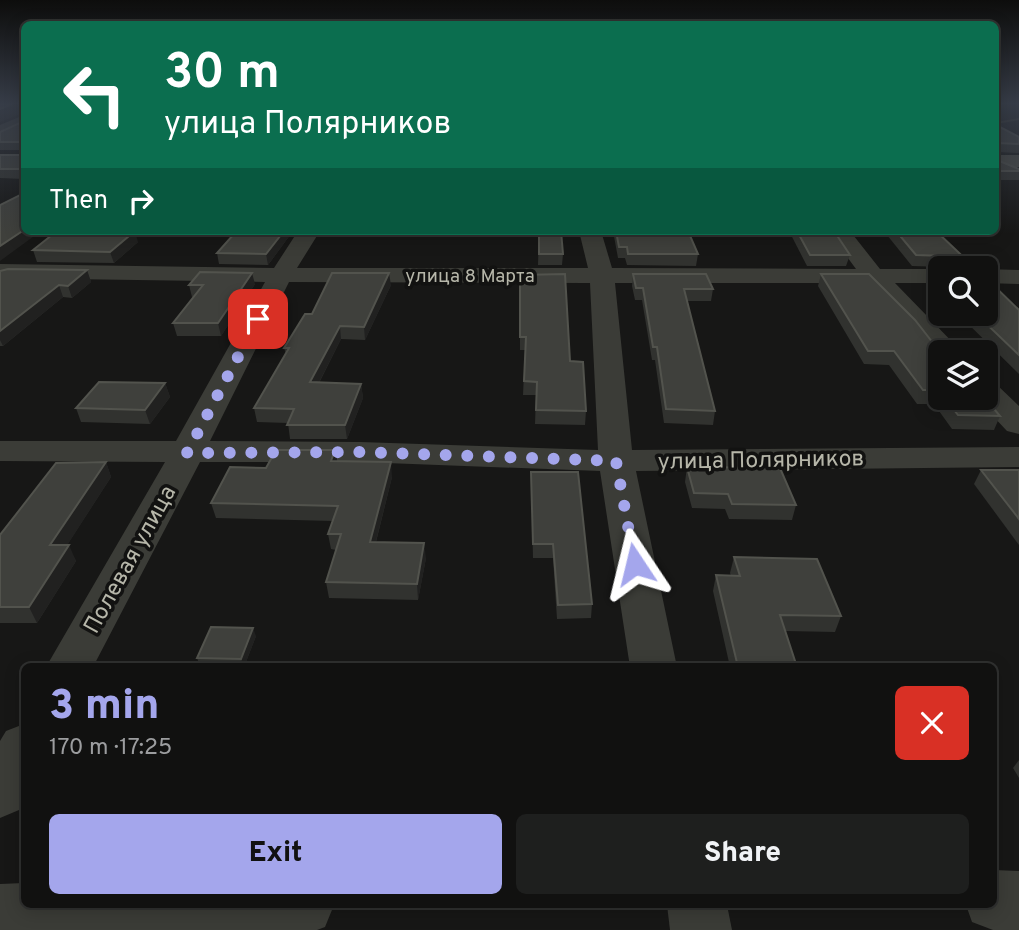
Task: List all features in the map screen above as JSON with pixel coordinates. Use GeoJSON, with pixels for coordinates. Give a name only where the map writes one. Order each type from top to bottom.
{"type":"FeatureCollection","features":[{"type":"Feature","properties":{"kind":"street"},"geometry":{"type":"LineString","coordinates":[[999,160],[1019,161]]}},
{"type":"Feature","properties":{"kind":"street"},"geometry":{"type":"LineString","coordinates":[[999,161],[1019,173]]}},
{"type":"Feature","properties":{"kind":"street","name":"Полевая улица"},"geometry":{"type":"LineString","coordinates":[[71,663],[281,275],[306,235]]}},
{"type":"Feature","properties":{"kind":"street"},"geometry":{"type":"LineString","coordinates":[[591,235],[602,276],[616,461],[653,663]]}},
{"type":"Feature","properties":{"kind":"street"},"geometry":{"type":"LineString","coordinates":[[842,235],[872,274],[936,340]]}},
{"type":"Feature","properties":{"kind":"street"},"geometry":{"type":"LineString","coordinates":[[2,272],[38,247]]}},
{"type":"Feature","properties":{"kind":"street","name":"улица 8 Марта"},"geometry":{"type":"LineString","coordinates":[[2,272],[928,276]]}},
{"type":"Feature","properties":{"kind":"street"},"geometry":{"type":"LineString","coordinates":[[998,276],[1019,277]]}},
{"type":"Feature","properties":{"kind":"street"},"geometry":{"type":"LineString","coordinates":[[998,403],[1019,424]]}},
{"type":"Feature","properties":{"kind":"street","name":"улица Полярников"},"geometry":{"type":"LineString","coordinates":[[0,451],[360,452],[616,461],[1019,457]]}},
{"type":"Feature","properties":{"kind":"street"},"geometry":{"type":"LineString","coordinates":[[0,792],[21,753]]}},
{"type":"Feature","properties":{"kind":"street"},"geometry":{"type":"LineString","coordinates":[[997,900],[1019,901]]}},
{"type":"Feature","properties":{"kind":"street"},"geometry":{"type":"LineString","coordinates":[[0,915],[212,908]]}},
{"type":"Feature","properties":{"kind":"street"},"geometry":{"type":"LineString","coordinates":[[697,908],[701,930]]}},
{"type":"Feature","properties":{"kind":"building"},"geometry":{"type":"Polygon","coordinates":[[[0,155],[21,155],[21,169],[0,169],[0,155]]]}},
{"type":"Feature","properties":{"kind":"building"},"geometry":{"type":"Polygon","coordinates":[[[999,161],[1019,169],[999,171],[999,161]]]}},
{"type":"Feature","properties":{"kind":"building"},"geometry":{"type":"Polygon","coordinates":[[[21,194],[21,232],[0,246],[0,205],[21,194]]]}},
{"type":"Feature","properties":{"kind":"building"},"geometry":{"type":"Polygon","coordinates":[[[52,235],[130,235],[110,252],[33,250],[52,235]]]}},
{"type":"Feature","properties":{"kind":"building"},"geometry":{"type":"Polygon","coordinates":[[[233,235],[281,235],[266,254],[217,253],[233,235]]]}},
{"type":"Feature","properties":{"kind":"building"},"geometry":{"type":"Polygon","coordinates":[[[539,235],[561,235],[563,254],[539,254],[539,235]]]}},
{"type":"Feature","properties":{"kind":"building"},"geometry":{"type":"Polygon","coordinates":[[[617,235],[690,235],[698,254],[628,254],[627,247],[619,247],[617,235]]]}},
{"type":"Feature","properties":{"kind":"building"},"geometry":{"type":"Polygon","coordinates":[[[799,235],[837,235],[850,255],[810,255],[799,235]]]}},
{"type":"Feature","properties":{"kind":"building"},"geometry":{"type":"Polygon","coordinates":[[[899,235],[940,235],[962,256],[916,255],[899,235]]]}},
{"type":"Feature","properties":{"kind":"building"},"geometry":{"type":"Polygon","coordinates":[[[87,270],[68,286],[59,285],[0,331],[0,271],[87,270]]]}},
{"type":"Feature","properties":{"kind":"building"},"geometry":{"type":"Polygon","coordinates":[[[200,272],[252,273],[218,323],[173,323],[203,285],[189,285],[200,272]]]}},
{"type":"Feature","properties":{"kind":"building"},"geometry":{"type":"Polygon","coordinates":[[[332,273],[389,273],[364,327],[340,326],[310,382],[361,384],[345,425],[287,425],[294,409],[254,408],[289,348],[284,348],[305,314],[312,314],[332,273]]]}},
{"type":"Feature","properties":{"kind":"building"},"geometry":{"type":"Polygon","coordinates":[[[565,274],[570,361],[583,362],[586,411],[536,410],[537,382],[524,381],[526,337],[520,337],[520,275],[565,274]]]}},
{"type":"Feature","properties":{"kind":"building"},"geometry":{"type":"Polygon","coordinates":[[[633,274],[706,274],[713,289],[684,289],[715,411],[666,409],[657,347],[653,347],[643,288],[636,288],[633,274]]]}},
{"type":"Feature","properties":{"kind":"building"},"geometry":{"type":"Polygon","coordinates":[[[821,274],[869,274],[915,320],[931,340],[928,340],[928,390],[923,390],[894,351],[868,351],[821,274]]]}},
{"type":"Feature","properties":{"kind":"building"},"geometry":{"type":"Polygon","coordinates":[[[998,290],[1019,310],[1019,355],[989,326],[998,326],[998,290]]]}},
{"type":"Feature","properties":{"kind":"building"},"geometry":{"type":"Polygon","coordinates":[[[99,382],[165,383],[145,410],[76,408],[99,382]]]}},
{"type":"Feature","properties":{"kind":"building"},"geometry":{"type":"Polygon","coordinates":[[[954,410],[995,410],[1000,416],[958,415],[954,410]]]}},
{"type":"Feature","properties":{"kind":"building"},"geometry":{"type":"Polygon","coordinates":[[[276,450],[335,450],[331,461],[391,462],[370,542],[424,543],[417,584],[326,582],[341,534],[328,534],[338,506],[211,503],[230,467],[266,468],[276,450]]]}},
{"type":"Feature","properties":{"kind":"building"},"geometry":{"type":"Polygon","coordinates":[[[106,462],[50,545],[69,545],[29,607],[0,607],[0,535],[56,463],[106,462]]]}},
{"type":"Feature","properties":{"kind":"building"},"geometry":{"type":"Polygon","coordinates":[[[687,467],[780,468],[796,505],[732,504],[728,494],[694,493],[687,467]]]}},
{"type":"Feature","properties":{"kind":"building"},"geometry":{"type":"Polygon","coordinates":[[[981,470],[1019,470],[1019,519],[981,470]]]}},
{"type":"Feature","properties":{"kind":"building"},"geometry":{"type":"Polygon","coordinates":[[[531,472],[578,472],[592,604],[558,605],[553,544],[533,544],[531,472]]]}},
{"type":"Feature","properties":{"kind":"building"},"geometry":{"type":"Polygon","coordinates":[[[734,557],[817,559],[841,616],[780,615],[796,663],[737,663],[716,575],[740,576],[734,557]]]}},
{"type":"Feature","properties":{"kind":"building"},"geometry":{"type":"Polygon","coordinates":[[[211,627],[253,628],[241,659],[197,658],[211,627]]]}},
{"type":"Feature","properties":{"kind":"route"},"geometry":{"type":"LineString","coordinates":[[258,319],[187,453],[360,452],[616,461],[635,564]]}}]}
